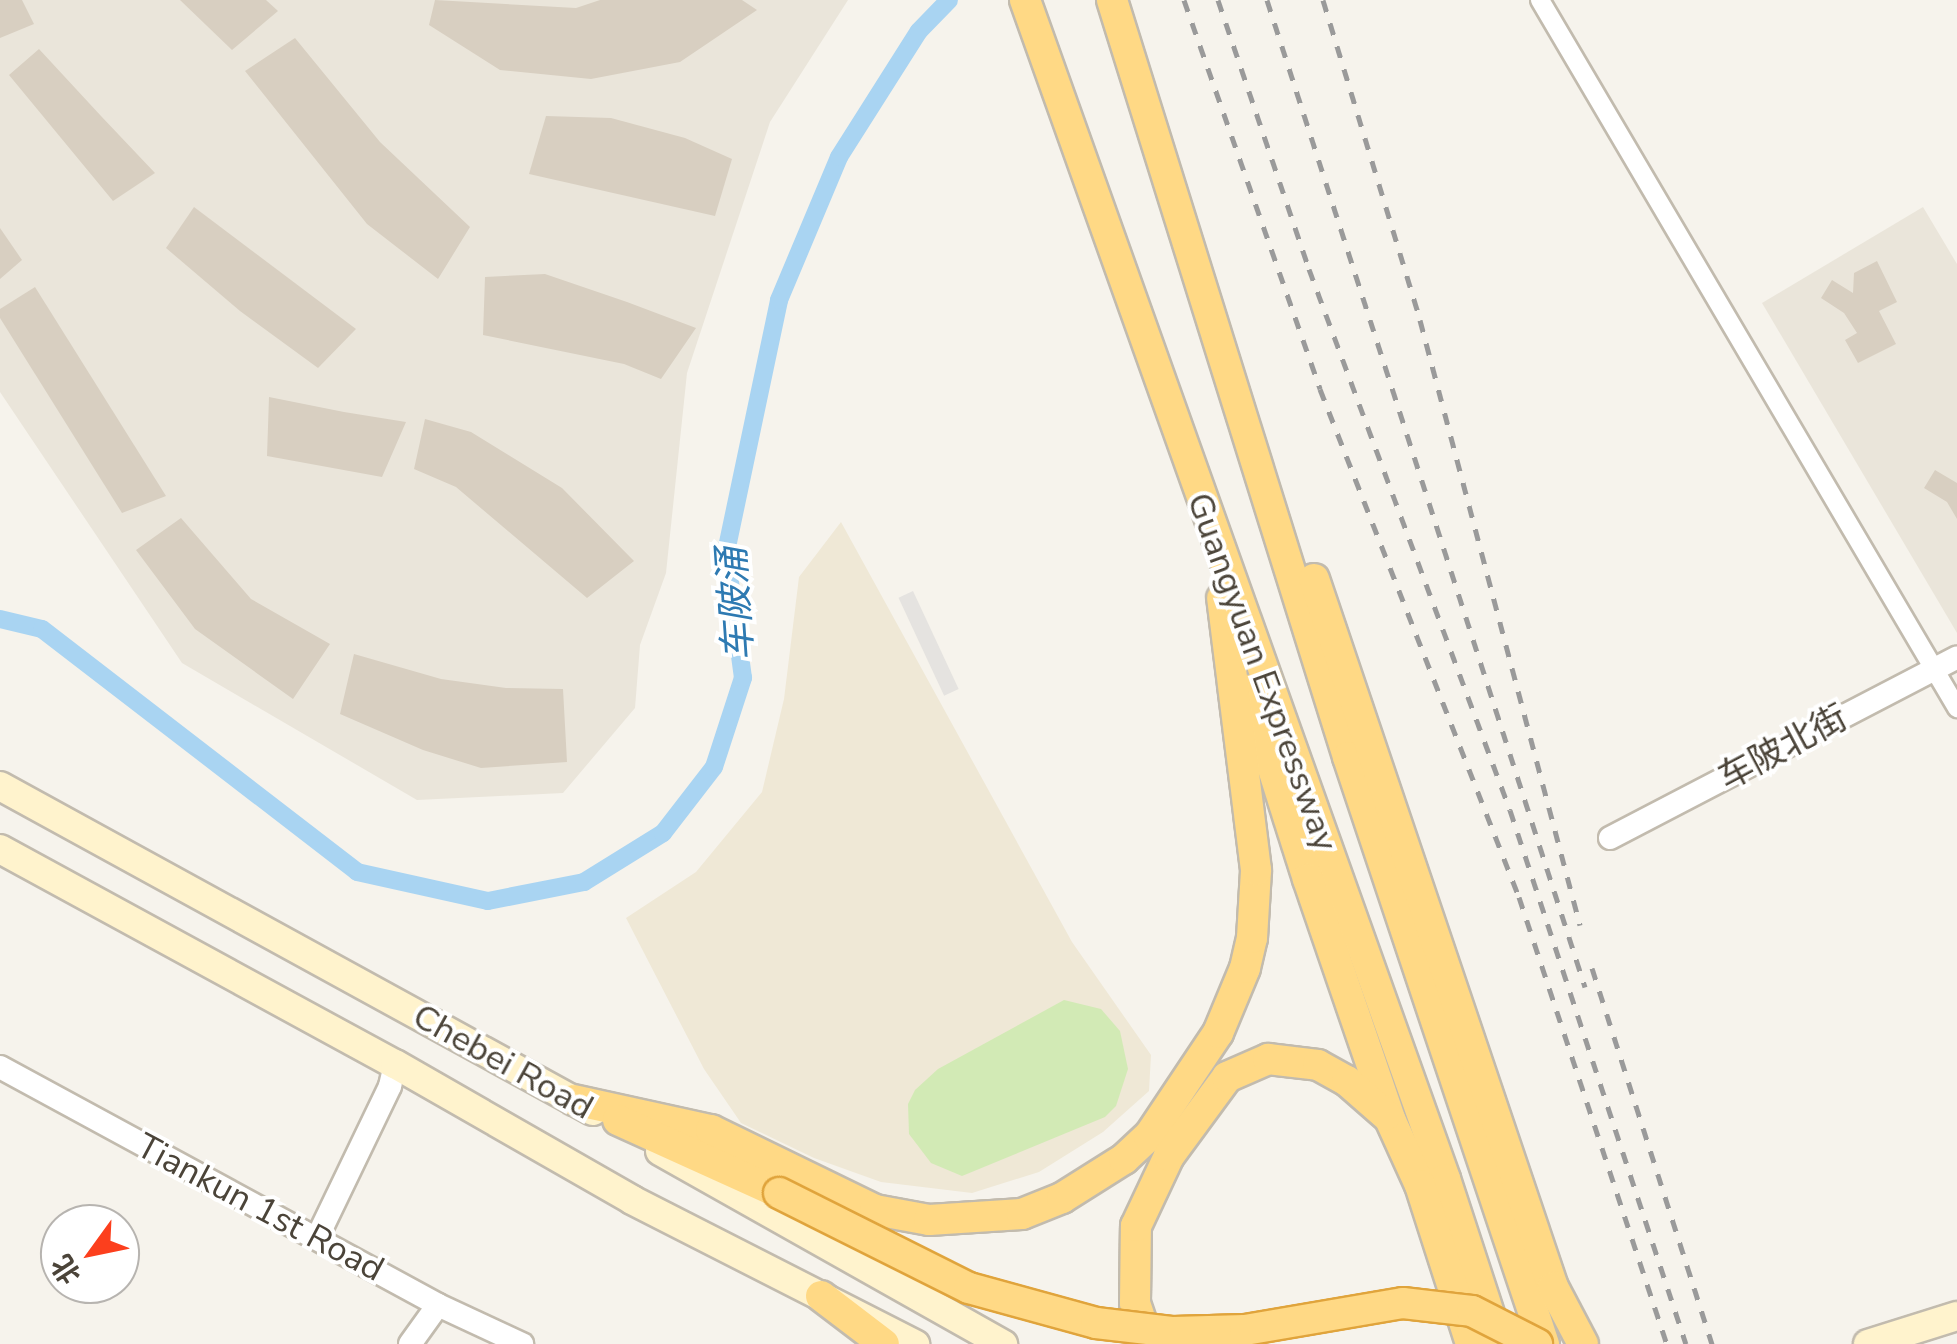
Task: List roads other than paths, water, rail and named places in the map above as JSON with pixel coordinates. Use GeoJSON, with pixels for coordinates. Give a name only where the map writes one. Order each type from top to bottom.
{"type":"FeatureCollection","features":[{"type":"Feature","properties":{"kind":"highway","name":"Guangyuan Expressway"},"geometry":{"type":"LineString","coordinates":[[1025,0],[1432,1182],[1499,1344]]}},
{"type":"Feature","properties":{"kind":"highway","name":"Guangyuan Expressway"},"geometry":{"type":"LineString","coordinates":[[1112,0],[1348,757],[1540,1344]]}},
{"type":"Feature","properties":{"kind":"highway"},"geometry":{"type":"LineString","coordinates":[[1220,338],[1324,607],[1553,1287],[1583,1344]]}},
{"type":"Feature","properties":{"kind":"highway"},"geometry":{"type":"LineString","coordinates":[[574,1100],[671,1118],[711,1130],[875,1210],[930,1220],[1022,1214],[1062,1198],[1124,1159],[1158,1124],[1218,1033],[1245,968],[1252,938],[1256,870],[1216,546]]}},
{"type":"Feature","properties":{"kind":"highway"},"geometry":{"type":"LineString","coordinates":[[1216,546],[1268,758],[1390,1118],[1432,1182],[1471,1344]]}},
{"type":"Feature","properties":{"kind":"highway"},"geometry":{"type":"LineString","coordinates":[[1149,1344],[1135,1303],[1136,1226],[1162,1167],[1227,1077],[1268,1059],[1318,1065],[1348,1081],[1390,1118]]}},
{"type":"Feature","properties":{"kind":"highway"},"geometry":{"type":"LineString","coordinates":[[574,1100],[779,1193],[969,1288],[1096,1323],[1173,1332],[1244,1330],[1403,1302],[1472,1311],[1540,1344]]}},
{"type":"Feature","properties":{"kind":"highway"},"geometry":{"type":"LineString","coordinates":[[821,1296],[884,1344]]}},
{"type":"Feature","properties":{"kind":"main road","name":"Chebei Road"},"geometry":{"type":"LineString","coordinates":[[0,786],[574,1100],[1003,1344]]}},
{"type":"Feature","properties":{"kind":"main road","name":"Chebei Road"},"geometry":{"type":"LineString","coordinates":[[0,848],[395,1064],[632,1200],[915,1344]]}},
{"type":"Feature","properties":{"kind":"main road"},"geometry":{"type":"LineString","coordinates":[[1868,1344],[1957,1316]]}},
{"type":"Feature","properties":{"kind":"street"},"geometry":{"type":"LineString","coordinates":[[1540,0],[1957,708]]}},
{"type":"Feature","properties":{"kind":"street","name":"车陂北街"},"geometry":{"type":"LineString","coordinates":[[1610,838],[1957,656]]}},
{"type":"Feature","properties":{"kind":"street"},"geometry":{"type":"LineString","coordinates":[[317,1238],[384,1100],[395,1064]]}},
{"type":"Feature","properties":{"kind":"street","name":"Tiankun 1st Road"},"geometry":{"type":"LineString","coordinates":[[0,1067],[438,1305],[522,1344]]}},
{"type":"Feature","properties":{"kind":"street"},"geometry":{"type":"LineString","coordinates":[[410,1344],[438,1305]]}},
{"type":"Feature","properties":{"kind":"waterway","name":"车陂涌"},"geometry":{"type":"LineString","coordinates":[[0,619],[42,629],[357,872],[488,901],[584,882],[663,833],[714,767],[743,678],[726,552],[779,300],[839,157],[919,31],[949,0]]}},
{"type":"Feature","properties":{"kind":"railway"},"geometry":{"type":"LineString","coordinates":[[1184,0],[1320,389],[1519,897],[1667,1344]]}},
{"type":"Feature","properties":{"kind":"railway"},"geometry":{"type":"LineString","coordinates":[[1218,0],[1309,269],[1510,810],[1686,1344]]}},
{"type":"Feature","properties":{"kind":"railway"},"geometry":{"type":"LineString","coordinates":[[1267,0],[1585,987]]}},
{"type":"Feature","properties":{"kind":"railway"},"geometry":{"type":"LineString","coordinates":[[1323,0],[1420,320],[1580,925]]}},
{"type":"Feature","properties":{"kind":"railway"},"geometry":{"type":"LineString","coordinates":[[1592,968],[1712,1344]]}}]}
